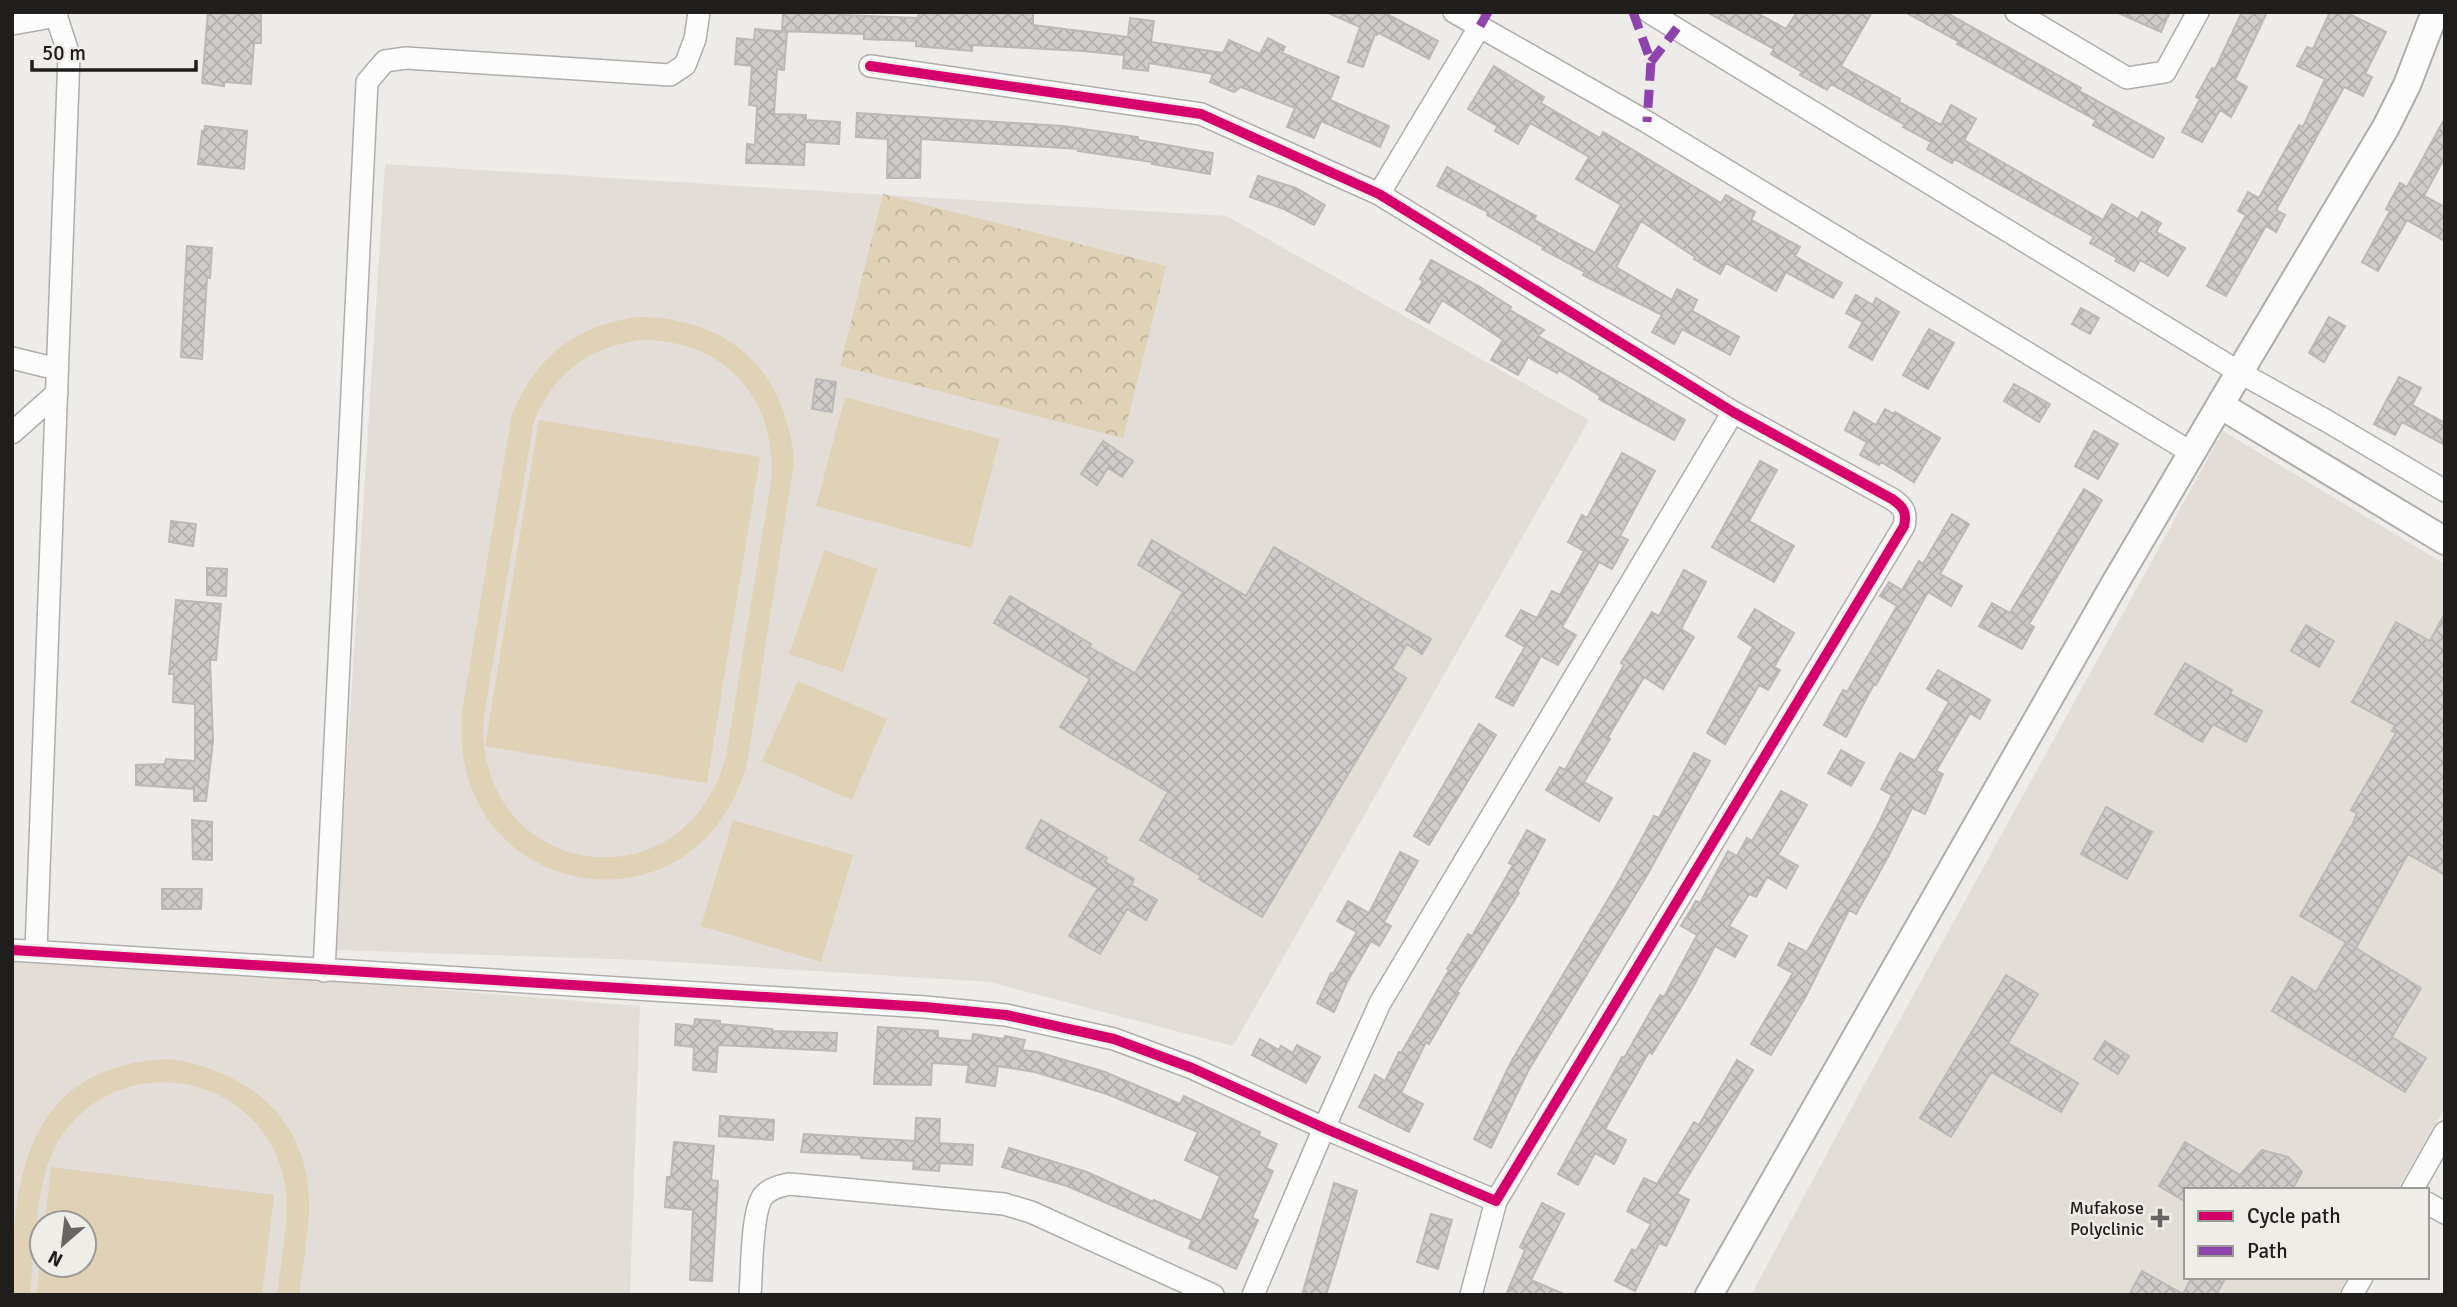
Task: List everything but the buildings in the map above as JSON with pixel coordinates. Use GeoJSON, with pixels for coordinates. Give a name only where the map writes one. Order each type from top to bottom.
{"type":"FeatureCollection","features":[{"type":"Feature","properties":{"kind":"street"},"geometry":{"type":"LineString","coordinates":[[324,971],[367,82],[385,61],[406,58],[670,75],[685,65],[695,39],[699,12]]}},
{"type":"Feature","properties":{"kind":"street"},"geometry":{"type":"LineString","coordinates":[[1454,12],[1647,122],[2192,453]]}},
{"type":"Feature","properties":{"kind":"street"},"geometry":{"type":"LineString","coordinates":[[1649,12],[2239,372],[2445,491]]}},
{"type":"Feature","properties":{"kind":"street"},"geometry":{"type":"LineString","coordinates":[[2016,12],[2127,78],[2165,72],[2198,12]]}},
{"type":"Feature","properties":{"kind":"street"},"geometry":{"type":"LineString","coordinates":[[1709,1295],[2110,590],[2386,127],[2418,60],[2435,12]]}},
{"type":"Feature","properties":{"kind":"street"},"geometry":{"type":"LineString","coordinates":[[12,24],[56,14],[69,55],[36,951]]}},
{"type":"Feature","properties":{"kind":"street"},"geometry":{"type":"LineString","coordinates":[[1379,194],[1480,26]]}},
{"type":"Feature","properties":{"kind":"street"},"geometry":{"type":"LineString","coordinates":[[870,66],[1201,114],[1379,194],[1733,412],[1900,505],[1906,515],[1904,526],[1496,1201],[1471,1295]]}},
{"type":"Feature","properties":{"kind":"street"},"geometry":{"type":"LineString","coordinates":[[12,358],[57,369]]}},
{"type":"Feature","properties":{"kind":"street"},"geometry":{"type":"LineString","coordinates":[[12,433],[57,393]]}},
{"type":"Feature","properties":{"kind":"street"},"geometry":{"type":"LineString","coordinates":[[2220,405],[2445,541]]}},
{"type":"Feature","properties":{"kind":"street"},"geometry":{"type":"LineString","coordinates":[[1254,1295],[1380,1003],[1733,412]]}},
{"type":"Feature","properties":{"kind":"street"},"geometry":{"type":"LineString","coordinates":[[12,950],[982,1011],[1050,1023],[1115,1039],[1192,1068],[1496,1201]]}},
{"type":"Feature","properties":{"kind":"street"},"geometry":{"type":"LineString","coordinates":[[2413,1188],[2445,1132]]}},
{"type":"Feature","properties":{"kind":"street"},"geometry":{"type":"LineString","coordinates":[[750,1295],[756,1207],[765,1194],[776,1187],[789,1184],[1004,1204],[1031,1212],[1213,1295]]}},
{"type":"Feature","properties":{"kind":"street"},"geometry":{"type":"LineString","coordinates":[[2429,1204],[2445,1213]]}},
{"type":"Feature","properties":{"kind":"street"},"geometry":{"type":"LineString","coordinates":[[2352,1295],[2361,1279]]}},
{"type":"Feature","properties":{"kind":"shaded area"},"geometry":{"type":"Polygon","coordinates":[[[385,164],[1227,216],[1589,420],[1233,1046],[989,982],[641,960],[335,950],[385,164]]]}},
{"type":"Feature","properties":{"kind":"shaded area"},"geometry":{"type":"Polygon","coordinates":[[[2223,431],[2445,564],[2445,1108],[2398,1188],[2184,1188],[2184,1279],[2346,1279],[2338,1295],[1751,1295],[2223,431]]]}},
{"type":"Feature","properties":{"kind":"shaded area"},"geometry":{"type":"Polygon","coordinates":[[[12,962],[333,981],[640,1006],[630,1295],[12,1295],[12,962]]]}},
{"type":"Feature","properties":{"kind":"green space"},"geometry":{"type":"Polygon","coordinates":[[[883,194],[1166,266],[1123,438],[840,366],[883,194]]]}},
{"type":"Feature","properties":{"kind":"green space"},"geometry":{"type":"Polygon","coordinates":[[[637,317],[670,319],[699,327],[725,339],[747,355],[766,376],[779,401],[789,429],[794,462],[748,759],[722,819],[682,858],[633,877],[581,877],[533,860],[493,826],[468,776],[462,711],[512,414],[522,393],[546,360],[577,337],[615,322],[637,317]],[[640,340],[604,349],[589,356],[575,365],[552,389],[534,421],[484,715],[489,770],[510,812],[544,841],[584,856],[627,855],[668,839],[703,806],[726,756],[771,482],[771,452],[765,424],[755,400],[740,379],[720,362],[697,350],[670,342],[640,340]]]}},
{"type":"Feature","properties":{"kind":"green space"},"geometry":{"type":"Polygon","coordinates":[[[845,397],[1000,439],[971,548],[816,506],[845,397]]]}},
{"type":"Feature","properties":{"kind":"green space"},"geometry":{"type":"Polygon","coordinates":[[[539,420],[760,457],[707,783],[485,746],[539,420]]]}},
{"type":"Feature","properties":{"kind":"green space"},"geometry":{"type":"Polygon","coordinates":[[[824,550],[878,569],[843,672],[789,654],[824,550]]]}},
{"type":"Feature","properties":{"kind":"green space"},"geometry":{"type":"Polygon","coordinates":[[[798,681],[887,719],[852,800],[762,761],[798,681]]]}},
{"type":"Feature","properties":{"kind":"green space"},"geometry":{"type":"Polygon","coordinates":[[[733,820],[853,855],[821,962],[701,926],[733,820]]]}},
{"type":"Feature","properties":{"kind":"green space"},"geometry":{"type":"Polygon","coordinates":[[[169,1059],[197,1065],[246,1086],[266,1102],[283,1121],[297,1144],[305,1169],[309,1198],[299,1295],[277,1295],[286,1226],[286,1192],[278,1159],[259,1127],[233,1103],[202,1088],[169,1082],[135,1085],[104,1097],[76,1118],[54,1149],[43,1181],[39,1209],[28,1209],[30,1295],[12,1295],[16,1210],[24,1170],[36,1135],[56,1105],[84,1082],[121,1066],[169,1059]]]}},
{"type":"Feature","properties":{"kind":"green space"},"geometry":{"type":"Polygon","coordinates":[[[51,1167],[274,1195],[262,1295],[36,1295],[38,1279],[98,1279],[98,1209],[46,1209],[51,1167]]]}},
{"type":"Feature","properties":{"kind":"marked path"},"geometry":{"type":"LineString","coordinates":[[1480,26],[1488,12]]}},
{"type":"Feature","properties":{"kind":"marked path"},"geometry":{"type":"LineString","coordinates":[[1633,12],[1651,62],[1647,122]]}},
{"type":"Feature","properties":{"kind":"marked path"},"geometry":{"type":"LineString","coordinates":[[1651,62],[1677,28]]}},
{"type":"Feature","properties":{"kind":"cycle path"},"geometry":{"type":"LineString","coordinates":[[12,950],[925,1007],[1006,1015],[1114,1039],[1192,1068],[1496,1201],[1904,526],[1904,511],[1892,499],[1733,412],[1379,194],[1201,114],[870,66]]}},
{"type":"Feature","properties":{"kind":"place","name":"Mufakose Polyclinic"},"geometry":{"type":"Point","coordinates":[2160,1218]}}]}
